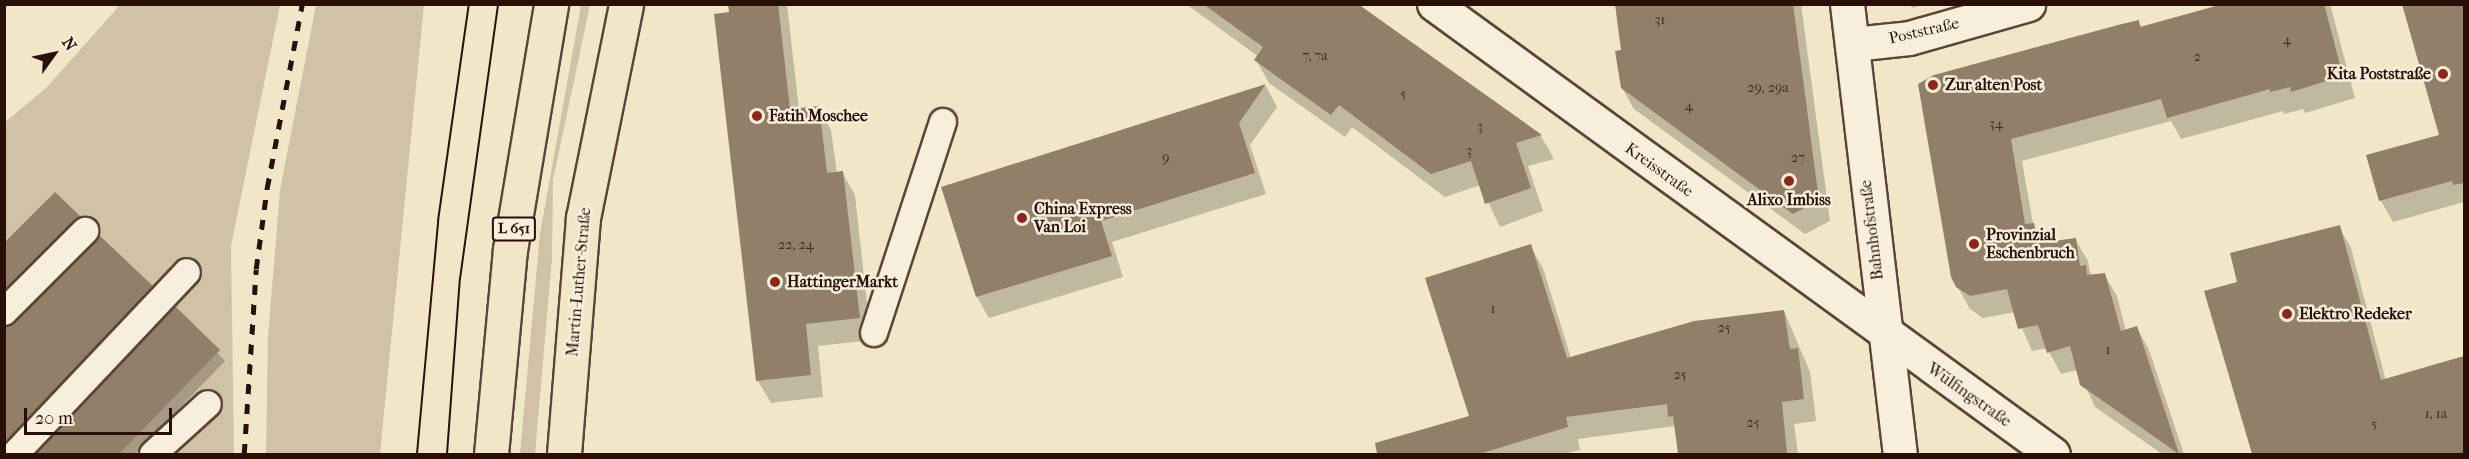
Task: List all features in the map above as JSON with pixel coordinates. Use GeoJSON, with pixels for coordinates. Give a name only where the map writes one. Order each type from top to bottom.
{"type":"FeatureCollection","features":[{"type":"Feature","properties":{"kind":"main road","name":"L 651"},"geometry":{"type":"LineString","coordinates":[[491,454],[510,250],[551,4]]}},
{"type":"Feature","properties":{"kind":"main road","name":"Martin-Luther-Straße"},"geometry":{"type":"LineString","coordinates":[[564,454],[583,218],[627,4]]}},
{"type":"Feature","properties":{"kind":"street","name":"Kreisstraße"},"geometry":{"type":"LineString","coordinates":[[1434,4],[1885,335]]}},
{"type":"Feature","properties":{"kind":"street","name":"Bahnhofstraße"},"geometry":{"type":"LineString","coordinates":[[1847,4],[1900,454]]}},
{"type":"Feature","properties":{"kind":"street","name":"Poststraße"},"geometry":{"type":"LineString","coordinates":[[1853,44],[1909,38],[2028,4]]}},
{"type":"Feature","properties":{"kind":"street","name":"Wülfingstraße"},"geometry":{"type":"LineString","coordinates":[[1885,335],[2053,454]]}},
{"type":"Feature","properties":{"kind":"lane"},"geometry":{"type":"LineString","coordinates":[[873,333],[943,122]]}},
{"type":"Feature","properties":{"kind":"lane"},"geometry":{"type":"LineString","coordinates":[[4,312],[86,231]]}},
{"type":"Feature","properties":{"kind":"lane"},"geometry":{"type":"LineString","coordinates":[[15,454],[187,272]]}},
{"type":"Feature","properties":{"kind":"lane"},"geometry":{"type":"LineString","coordinates":[[153,454],[208,404]]}},
{"type":"Feature","properties":{"kind":"shaded area"},"geometry":{"type":"Polygon","coordinates":[[[120,5],[280,5],[231,246],[234,454],[5,454],[4,123],[46,88],[120,5]]]}},
{"type":"Feature","properties":{"kind":"shaded area"},"geometry":{"type":"Polygon","coordinates":[[[316,5],[424,5],[380,454],[266,454],[268,337],[280,190],[316,5]]]}},
{"type":"Feature","properties":{"kind":"shaded area"},"geometry":{"type":"Polygon","coordinates":[[[581,5],[590,5],[553,180],[552,258],[535,454],[520,454],[540,234],[581,5]]]}},
{"type":"Feature","properties":{"kind":"building"},"geometry":{"type":"Polygon","coordinates":[[[728,4],[778,4],[790,109],[819,106],[827,173],[843,171],[860,318],[806,324],[811,375],[756,381],[714,14],[729,12],[728,4]]]}},
{"type":"Feature","properties":{"kind":"building"},"geometry":{"type":"Polygon","coordinates":[[[1203,4],[1358,4],[1542,135],[1516,143],[1531,188],[1485,204],[1471,161],[1431,174],[1339,105],[1331,115],[1254,60],[1263,47],[1203,4]]]}},
{"type":"Feature","properties":{"kind":"building"},"geometry":{"type":"Polygon","coordinates":[[[1615,4],[1793,4],[1819,200],[1793,214],[1621,88],[1615,51],[1621,50],[1615,4]]]}},
{"type":"Feature","properties":{"kind":"building"},"geometry":{"type":"Polygon","coordinates":[[[2223,4],[2324,4],[2343,76],[2291,92],[2290,87],[2270,92],[2270,89],[2167,118],[2161,99],[2011,139],[2025,224],[2034,223],[2038,243],[2076,238],[2080,266],[2086,265],[2087,275],[2105,273],[2121,331],[2137,326],[2179,454],[2080,385],[2070,346],[2047,353],[2038,325],[2018,329],[2007,289],[1970,296],[1956,287],[1951,277],[1918,84],[1934,75],[2118,25],[2139,20],[2140,27],[2223,4]]]}},
{"type":"Feature","properties":{"kind":"building","name":"Kita Poststraße"},"geometry":{"type":"Polygon","coordinates":[[[2402,4],[2464,4],[2464,183],[2453,185],[2452,181],[2379,201],[2366,155],[2439,135],[2402,4]]]}},
{"type":"Feature","properties":{"kind":"building"},"geometry":{"type":"Polygon","coordinates":[[[1266,84],[1239,123],[1255,173],[1101,221],[1112,256],[976,297],[941,187],[1266,84]]]}},
{"type":"Feature","properties":{"kind":"building"},"geometry":{"type":"Polygon","coordinates":[[[55,192],[81,217],[4,290],[4,243],[55,192]]]}},
{"type":"Feature","properties":{"kind":"building"},"geometry":{"type":"Polygon","coordinates":[[[2340,225],[2381,380],[2464,356],[2464,454],[2252,454],[2204,291],[2237,282],[2230,253],[2340,225]]]}},
{"type":"Feature","properties":{"kind":"building"},"geometry":{"type":"Polygon","coordinates":[[[99,235],[153,286],[4,443],[4,327],[15,323],[99,235]]]}},
{"type":"Feature","properties":{"kind":"building"},"geometry":{"type":"Polygon","coordinates":[[[1531,244],[1567,358],[1694,321],[1784,310],[1790,349],[1798,348],[1804,399],[1782,402],[1787,454],[1678,454],[1673,416],[1668,417],[1667,404],[1566,417],[1568,427],[1479,454],[1377,454],[1375,443],[1469,416],[1425,278],[1531,244]]]}},
{"type":"Feature","properties":{"kind":"building"},"geometry":{"type":"Polygon","coordinates":[[[175,306],[220,350],[119,454],[35,454],[175,306]]]}},
{"type":"Feature","properties":{"kind":"tram line"},"geometry":{"type":"LineString","coordinates":[[417,454],[438,221],[469,4]]}},
{"type":"Feature","properties":{"kind":"tram line"},"geometry":{"type":"LineString","coordinates":[[447,454],[460,279],[498,4]]}},
{"type":"Feature","properties":{"kind":"railway"},"geometry":{"type":"LineString","coordinates":[[244,454],[256,269],[267,188],[302,4]]}},
{"type":"Feature","properties":{"kind":"place","name":"Kita Poststraße"},"geometry":{"type":"Point","coordinates":[2443,74]}},
{"type":"Feature","properties":{"kind":"place","name":"Zur alten Post"},"geometry":{"type":"Point","coordinates":[1933,85]}},
{"type":"Feature","properties":{"kind":"place","name":"Fatih Moschee"},"geometry":{"type":"Point","coordinates":[757,116]}},
{"type":"Feature","properties":{"kind":"place","name":"Alixo Imbiss"},"geometry":{"type":"Point","coordinates":[1789,181]}},
{"type":"Feature","properties":{"kind":"place","name":"China Express Van Loi"},"geometry":{"type":"Point","coordinates":[1022,218]}},
{"type":"Feature","properties":{"kind":"place","name":"Provinzial Eschenbruch"},"geometry":{"type":"Point","coordinates":[1974,244]}},
{"type":"Feature","properties":{"kind":"place","name":"HattingerMarkt"},"geometry":{"type":"Point","coordinates":[775,282]}},
{"type":"Feature","properties":{"kind":"place","name":"Elektro Redeker"},"geometry":{"type":"Point","coordinates":[2287,314]}}]}
